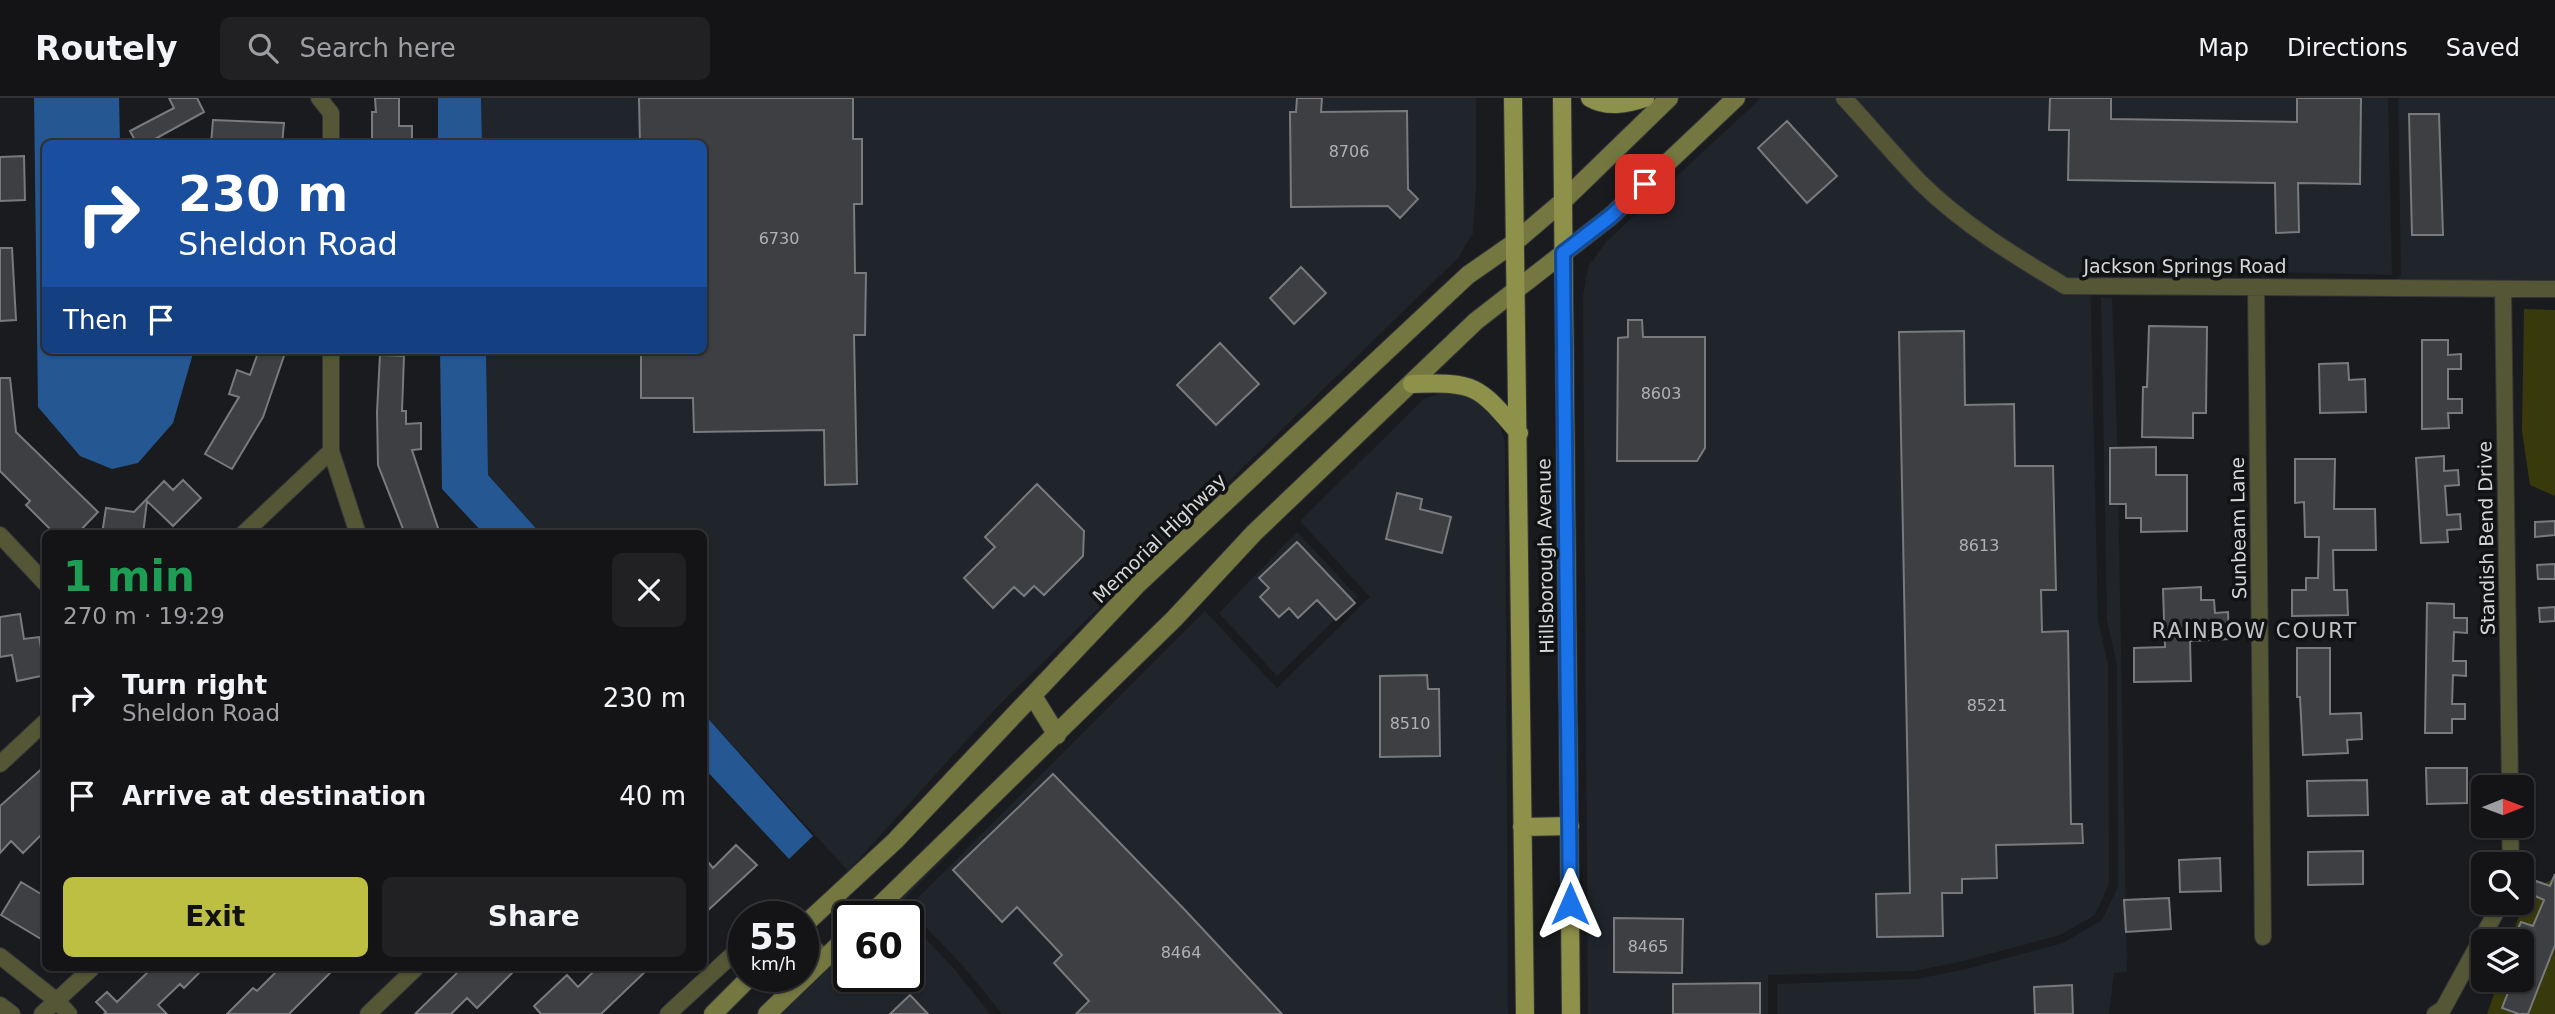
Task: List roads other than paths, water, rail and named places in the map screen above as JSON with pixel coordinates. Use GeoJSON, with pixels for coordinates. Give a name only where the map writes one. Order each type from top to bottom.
{"type":"FeatureCollection","features":[{"type":"Feature","properties":{"kind":"main road","name":"Hillsborough Avenue"},"geometry":{"type":"LineString","coordinates":[[1513,98],[1522,827],[1527,1013]]}},
{"type":"Feature","properties":{"kind":"main road","name":"Hillsborough Avenue"},"geometry":{"type":"LineString","coordinates":[[1562,98],[1571,1014]]}},
{"type":"Feature","properties":{"kind":"main road"},"geometry":{"type":"LineString","coordinates":[[1590,98],[1600,104],[1630,103],[1645,98]]}},
{"type":"Feature","properties":{"kind":"main road","name":"Memorial Highway"},"geometry":{"type":"LineString","coordinates":[[819,911],[895,841],[1137,585],[1468,275],[1514,243],[1563,201],[1669,98]]}},
{"type":"Feature","properties":{"kind":"main road"},"geometry":{"type":"LineString","coordinates":[[885,901],[1174,619],[1254,533],[1476,321],[1611,216],[1737,98]]}},
{"type":"Feature","properties":{"kind":"main road"},"geometry":{"type":"LineString","coordinates":[[1412,384],[1451,382],[1474,388],[1492,401],[1518,433]]}},
{"type":"Feature","properties":{"kind":"main road"},"geometry":{"type":"LineString","coordinates":[[1032,696],[1057,735]]}},
{"type":"Feature","properties":{"kind":"main road"},"geometry":{"type":"LineString","coordinates":[[1522,827],[1570,826]]}},
{"type":"Feature","properties":{"kind":"main road"},"geometry":{"type":"LineString","coordinates":[[767,1014],[833,950]]}},
{"type":"Feature","properties":{"kind":"main road"},"geometry":{"type":"LineString","coordinates":[[713,1014],[735,992]]}},
{"type":"Feature","properties":{"kind":"street"},"geometry":{"type":"LineString","coordinates":[[319,98],[331,113],[331,140]]}},
{"type":"Feature","properties":{"kind":"street","name":"Jackson Springs Road"},"geometry":{"type":"LineString","coordinates":[[1844,98],[1921,183],[1964,220],[2065,286],[2555,289]]}},
{"type":"Feature","properties":{"kind":"street","name":"Sunbeam Lane"},"geometry":{"type":"LineString","coordinates":[[2256,288],[2263,937]]}},
{"type":"Feature","properties":{"kind":"street","name":"Standish Bend Drive"},"geometry":{"type":"LineString","coordinates":[[2503,289],[2510,775]]}},
{"type":"Feature","properties":{"kind":"street"},"geometry":{"type":"LineString","coordinates":[[331,354],[331,451],[357,530]]}},
{"type":"Feature","properties":{"kind":"street"},"geometry":{"type":"LineString","coordinates":[[247,530],[331,451]]}},
{"type":"Feature","properties":{"kind":"street"},"geometry":{"type":"LineString","coordinates":[[0,535],[42,580]]}},
{"type":"Feature","properties":{"kind":"street"},"geometry":{"type":"LineString","coordinates":[[0,764],[42,725]]}},
{"type":"Feature","properties":{"kind":"street"},"geometry":{"type":"LineString","coordinates":[[2435,1014],[2443,1009],[2494,915]]}},
{"type":"Feature","properties":{"kind":"street"},"geometry":{"type":"LineString","coordinates":[[819,953],[824,958]]}},
{"type":"Feature","properties":{"kind":"street"},"geometry":{"type":"LineString","coordinates":[[0,956],[57,1001],[69,1014]]}},
{"type":"Feature","properties":{"kind":"street"},"geometry":{"type":"LineString","coordinates":[[668,1014],[728,959]]}},
{"type":"Feature","properties":{"kind":"street"},"geometry":{"type":"LineString","coordinates":[[42,1014],[89,971]]}},
{"type":"Feature","properties":{"kind":"street"},"geometry":{"type":"LineString","coordinates":[[368,1014],[413,971]]}},
{"type":"Feature","properties":{"kind":"street"},"geometry":{"type":"LineString","coordinates":[[0,1005],[12,1014]]}},
{"type":"Feature","properties":{"kind":"water"},"geometry":{"type":"Polygon","coordinates":[[[34,98],[119,98],[120,140],[42,140],[42,354],[193,354],[173,423],[138,463],[112,469],[80,456],[38,407],[34,98]]]}},
{"type":"Feature","properties":{"kind":"water"},"geometry":{"type":"Polygon","coordinates":[[[438,98],[481,98],[482,140],[438,140],[438,98]]]}},
{"type":"Feature","properties":{"kind":"water"},"geometry":{"type":"Polygon","coordinates":[[[440,354],[486,354],[488,475],[537,530],[480,530],[442,489],[440,354]]]}},
{"type":"Feature","properties":{"kind":"water"},"geometry":{"type":"Polygon","coordinates":[[[707,717],[813,836],[789,859],[707,771],[707,717]]]}},
{"type":"Feature","properties":{"kind":"district","name":"RAINBOW COURT"},"geometry":{"type":"Point","coordinates":[2255,631]}}]}
